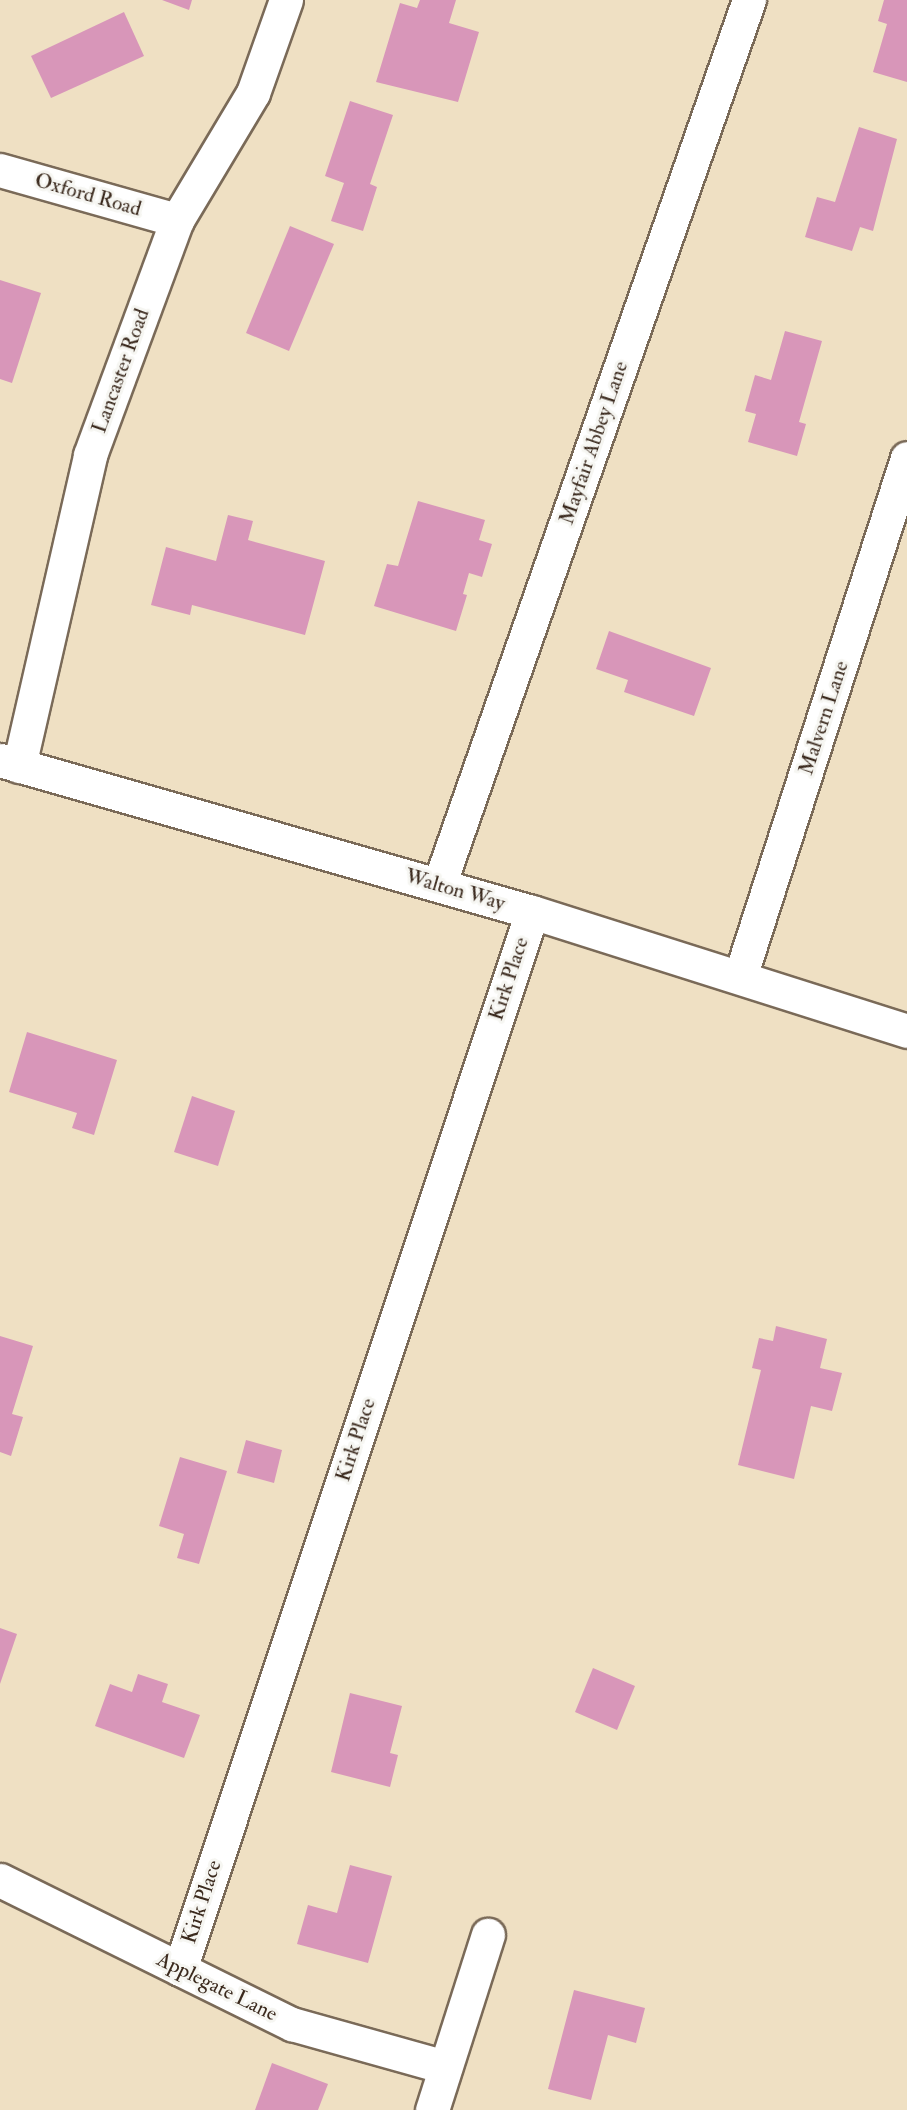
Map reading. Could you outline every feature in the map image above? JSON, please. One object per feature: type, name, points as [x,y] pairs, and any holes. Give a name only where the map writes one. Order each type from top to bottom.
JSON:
[{"type":"street","name":"Lancaster Road","points":[[10,763],[90,455],[177,220],[253,93],[286,0]]},
{"type":"street","name":"Mayfair Abbey Lane","points":[[439,885],[749,0]]},
{"type":"street","name":"Oxford Road","points":[[0,170],[177,220]]},
{"type":"street","name":"Malvern Lane","points":[[740,977],[907,458]]},
{"type":"street","name":"Walton Way","points":[[10,763],[532,912],[907,1031]]},
{"type":"street","name":"Kirk Place","points":[[180,1969],[532,912]]},
{"type":"street","name":"Applegate Lane","points":[[0,1880],[292,2024],[445,2067]]},
{"type":"street","points":[[432,2110],[488,1935]]},
{"type":"building","points":[[162,0],[192,0],[189,10]]},
{"type":"building","points":[[420,0],[456,0],[449,23],[479,32],[458,102],[376,82],[400,3],[417,8]]},
{"type":"building","points":[[884,0],[907,0],[907,82],[873,72],[887,24],[878,21]]},
{"type":"building","points":[[124,12],[144,56],[51,98],[31,56]]},
{"type":"building","points":[[350,101],[393,115],[370,184],[377,187],[363,231],[331,221],[344,183],[325,176]]},
{"type":"building","points":[[859,127],[897,139],[873,231],[860,227],[852,251],[805,237],[817,197],[835,202]]},
{"type":"building","points":[[290,226],[334,244],[289,351],[246,333]]},
{"type":"building","points":[[0,280],[41,293],[12,383],[0,379]]},
{"type":"building","points":[[785,331],[822,341],[799,422],[806,424],[797,456],[748,442],[756,414],[745,411],[755,375],[771,380]]},
{"type":"building","points":[[418,501],[485,520],[479,540],[492,544],[482,577],[469,573],[463,594],[467,595],[456,631],[374,606],[387,564],[398,566]]},
{"type":"building","points":[[228,515],[253,521],[248,540],[325,561],[305,635],[192,605],[190,615],[151,605],[166,547],[216,561]]},
{"type":"building","points":[[609,631],[711,668],[694,716],[624,692],[628,680],[596,669]]},
{"type":"building","points":[[27,1032],[117,1060],[94,1135],[72,1128],[77,1113],[9,1092]]},
{"type":"building","points":[[192,1096],[235,1111],[218,1166],[174,1152]]},
{"type":"building","points":[[776,1326],[827,1339],[820,1368],[842,1373],[832,1411],[811,1406],[794,1479],[738,1465],[761,1370],[752,1368],[759,1338],[773,1341]]},
{"type":"building","points":[[0,1336],[33,1346],[12,1414],[23,1417],[11,1456],[0,1452]]},
{"type":"building","points":[[246,1440],[282,1450],[274,1483],[237,1473]]},
{"type":"building","points":[[180,1457],[227,1471],[199,1564],[177,1558],[184,1534],[159,1526]]},
{"type":"building","points":[[0,1628],[17,1634],[0,1684]]},
{"type":"building","points":[[593,1668],[635,1686],[617,1730],[575,1712]]},
{"type":"building","points":[[138,1674],[168,1684],[162,1702],[200,1715],[184,1758],[95,1726],[110,1684],[132,1692]]},
{"type":"building","points":[[350,1693],[402,1706],[390,1753],[398,1755],[390,1787],[331,1772]]},
{"type":"building","points":[[350,1865],[392,1876],[368,1963],[297,1944],[308,1905],[337,1913]]},
{"type":"building","points":[[574,1990],[645,2008],[636,2043],[608,2035],[591,2100],[548,2089]]},
{"type":"building","points":[[272,2063],[328,2084],[318,2110],[255,2110]]}]
